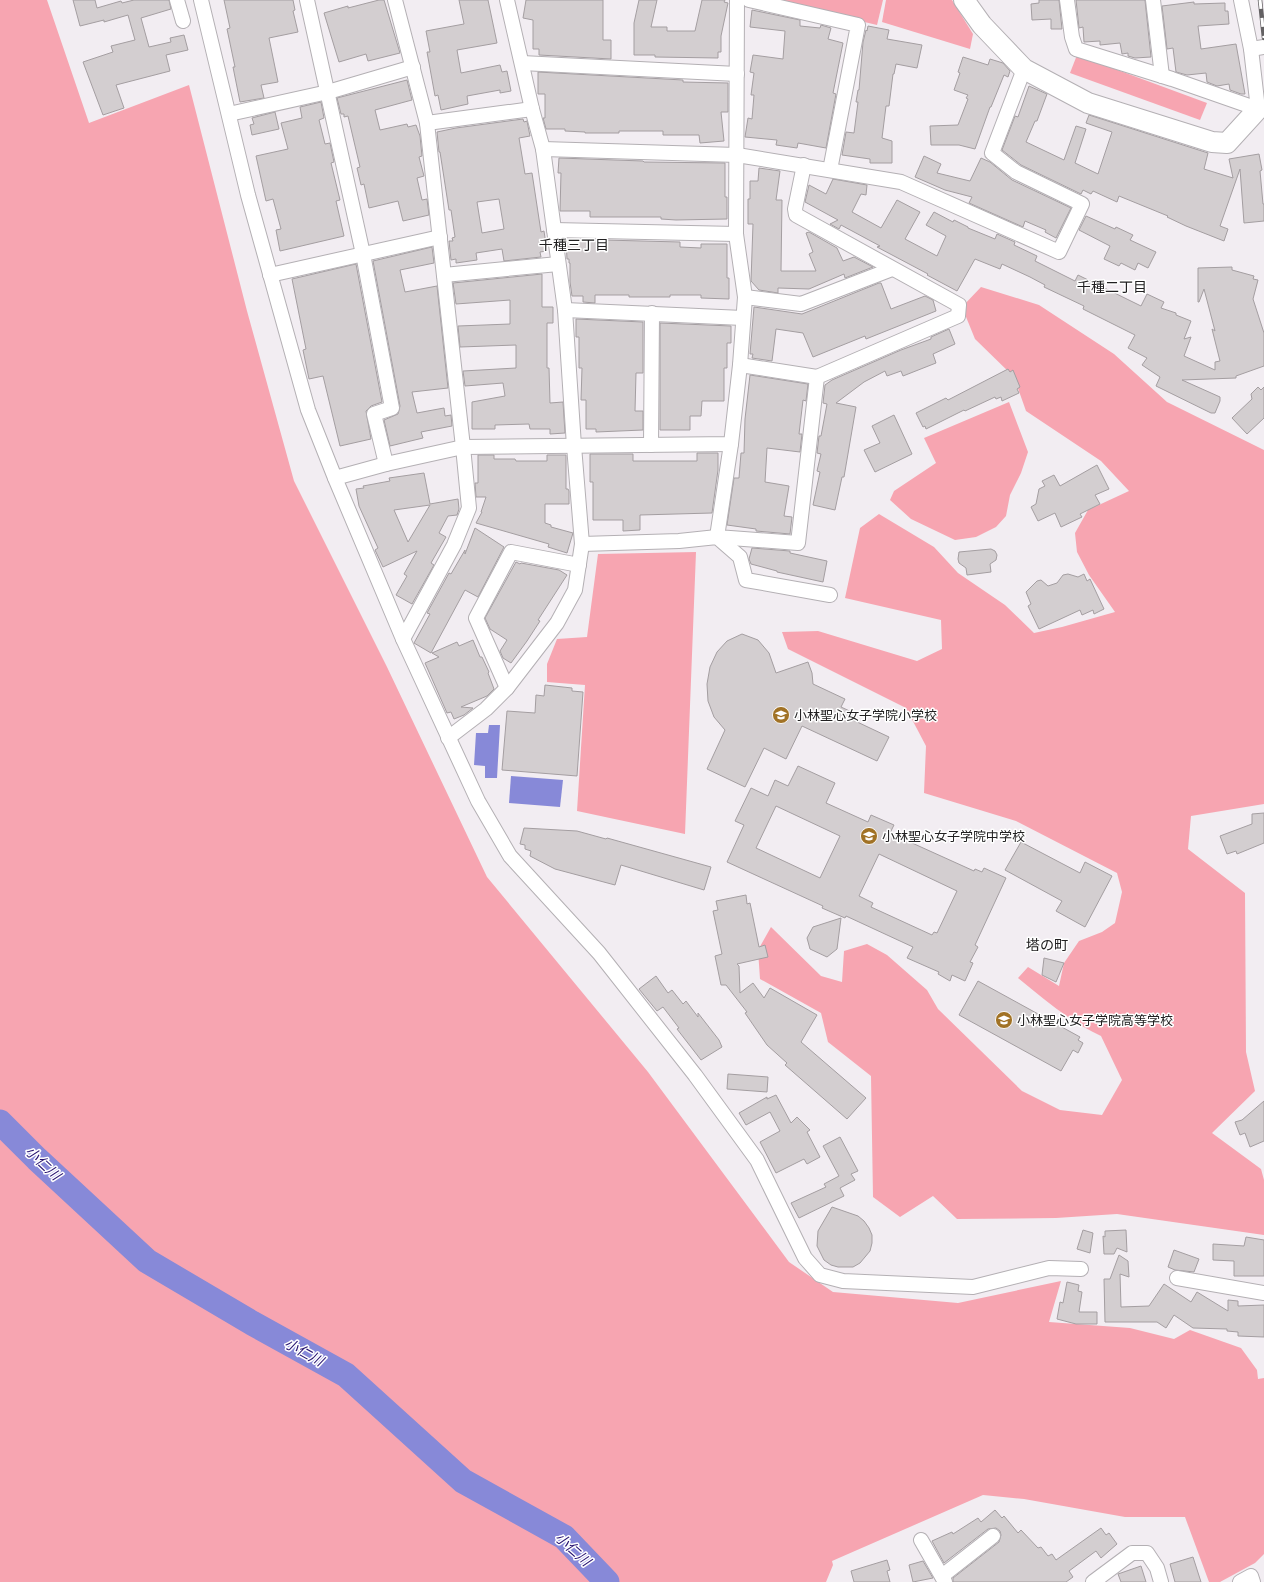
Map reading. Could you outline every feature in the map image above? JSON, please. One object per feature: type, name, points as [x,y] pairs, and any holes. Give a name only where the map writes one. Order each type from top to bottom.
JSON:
[{"type":"street","points":[[177,0],[183,21]]},
{"type":"street","points":[[201,0],[248,195],[308,410],[403,639],[478,801],[510,856],[600,953],[695,1075],[757,1160],[805,1258],[820,1275],[843,1281],[973,1287],[1049,1268],[1081,1269]]},
{"type":"street","points":[[307,0],[362,254],[392,408],[374,414],[386,464]]},
{"type":"street","points":[[395,0],[428,123],[469,508],[454,545],[403,639]]},
{"type":"street","points":[[448,738],[486,710],[506,688],[557,623],[575,590],[582,544],[565,310],[543,149],[532,109],[507,0]]},
{"type":"street","points":[[717,537],[731,444],[740,365],[745,297],[736,234],[737,0]]},
{"type":"street","points":[[749,0],[858,26],[830,170]]},
{"type":"street","points":[[964,0],[982,26],[1024,69],[1088,103],[1212,142],[1227,143],[1258,109],[1258,48],[1241,0]]},
{"type":"street","points":[[1067,0],[1072,37],[1076,49],[1162,76],[1258,109]]},
{"type":"street","points":[[1153,0],[1162,76]]},
{"type":"street","points":[[522,63],[737,74]]},
{"type":"street","points":[[229,114],[328,92],[413,68]]},
{"type":"street","points":[[543,149],[737,155],[901,182],[1059,252],[1082,204],[1016,172],[992,153],[1024,69]]},
{"type":"street","points":[[428,123],[532,109]]},
{"type":"street","points":[[740,365],[817,377],[958,316],[959,306],[796,216],[795,208],[804,165]]},
{"type":"street","points":[[554,230],[736,234]]},
{"type":"street","points":[[270,275],[440,237]]},
{"type":"street","points":[[444,275],[558,264]]},
{"type":"street","points":[[745,297],[801,304],[892,269]]},
{"type":"street","points":[[565,310],[743,318]]},
{"type":"street","points":[[651,445],[652,313]]},
{"type":"street","points":[[582,544],[679,541],[717,537],[798,543],[817,377]]},
{"type":"street","points":[[335,478],[386,464],[463,448],[731,444]]},
{"type":"street","points":[[717,537],[740,557],[746,580],[830,595]]},
{"type":"street","points":[[506,688],[476,618],[512,552],[579,565]]},
{"type":"street","points":[[1177,1278],[1264,1293]]},
{"type":"street","points":[[921,1540],[944,1579],[993,1536]]},
{"type":"street","points":[[1093,1582],[1132,1553],[1147,1553],[1156,1568],[1161,1582]]},
{"type":"street","points":[[1240,1582],[1251,1576],[1253,1582]]},
{"type":"shaded area","points":[[0,0],[47,0],[89,123],[189,85],[247,311],[294,481],[387,667],[487,877],[648,1072],[789,1262],[833,1292],[958,1303],[1061,1281],[1049,1322],[1130,1328],[1174,1339],[1190,1330],[1241,1348],[1257,1370],[1258,1379],[1264,1378],[1264,1554],[1255,1563],[1220,1582],[1209,1582],[1185,1517],[1125,1517],[1024,1499],[983,1495],[832,1561],[833,1565],[826,1582],[0,1582]]},
{"type":"shaded area","points":[[773,0],[883,0],[877,25]]},
{"type":"shaded area","points":[[886,0],[952,0],[973,34],[970,49],[882,22]]},
{"type":"shaded area","points":[[1077,55],[1207,103],[1200,120],[1070,73]]},
{"type":"shaded area","points":[[981,287],[1039,305],[1114,354],[1167,402],[1264,450],[1264,804],[1191,816],[1188,849],[1245,893],[1246,1052],[1255,1091],[1212,1133],[1261,1169],[1264,1180],[1264,1235],[1117,1214],[1056,1218],[957,1219],[933,1196],[900,1217],[873,1197],[871,1076],[828,1042],[821,1013],[760,979],[758,950],[771,927],[821,976],[842,982],[844,951],[867,944],[887,955],[927,990],[938,1009],[1022,1091],[1060,1110],[1102,1115],[1122,1080],[1101,1036],[1068,1017],[1018,978],[1028,967],[1059,986],[1064,963],[1079,941],[1102,932],[1115,923],[1122,892],[1117,873],[1016,821],[924,793],[926,746],[906,708],[788,649],[782,632],[818,631],[917,661],[942,649],[941,620],[845,598],[860,528],[879,514],[934,547],[958,573],[1005,605],[1034,633],[1062,627],[1115,612],[1089,575],[1077,552],[1075,533],[1088,510],[1129,491],[1101,461],[1026,411],[1014,377],[975,339],[962,307]]},
{"type":"shaded area","points":[[1009,402],[1028,452],[1021,473],[1010,495],[1006,516],[996,527],[976,537],[955,540],[911,519],[890,500],[894,491],[936,463],[924,438]]},
{"type":"shaded area","points":[[696,552],[685,834],[577,811],[585,685],[547,682],[547,664],[557,639],[587,637],[598,554]]},
{"type":"water","points":[[489,725],[500,725],[497,778],[485,778],[485,766],[474,765],[476,733],[488,733]]},
{"type":"water","points":[[511,776],[563,780],[560,807],[509,803]]},
{"type":"building","points":[[73,0],[95,0],[97,8],[121,1],[122,3],[134,0],[169,0],[171,9],[141,18],[149,47],[171,42],[170,38],[184,35],[188,50],[166,55],[170,71],[116,85],[124,108],[103,115],[83,62],[113,52],[111,46],[135,40],[128,15],[104,22],[104,20],[80,26]]},
{"type":"building","points":[[224,0],[293,0],[295,10],[293,11],[298,32],[269,38],[278,82],[261,85],[264,98],[240,102],[233,67],[235,67],[227,29],[230,28]]},
{"type":"building","points":[[384,0],[400,53],[368,61],[366,54],[339,62],[324,13],[348,6],[348,8]]},
{"type":"building","points":[[459,0],[488,0],[497,43],[457,50],[461,73],[500,65],[502,72],[507,71],[511,91],[500,93],[500,90],[467,96],[468,104],[441,110],[438,95],[435,96],[427,52],[430,52],[426,31],[464,24]]},
{"type":"building","points":[[526,0],[603,0],[603,40],[611,40],[611,59],[539,55],[539,49],[533,49],[533,20],[523,18]]},
{"type":"building","points":[[639,0],[657,0],[651,27],[667,27],[667,31],[695,31],[702,0],[725,0],[724,2],[728,3],[721,36],[721,52],[718,52],[718,58],[655,57],[655,55],[634,55],[634,23]]},
{"type":"building","points":[[1039,0],[1059,0],[1062,29],[1051,29],[1051,19],[1032,20],[1031,4],[1039,3]]},
{"type":"building","points":[[1076,0],[1145,0],[1151,57],[1135,58],[1128,56],[1128,53],[1122,54],[1120,43],[1100,45],[1100,41],[1084,42],[1083,27],[1079,28]]},
{"type":"building","points":[[1194,2],[1194,4],[1225,3],[1225,11],[1228,11],[1229,24],[1198,26],[1201,49],[1236,44],[1245,94],[1230,90],[1229,84],[1217,86],[1207,82],[1206,73],[1187,75],[1176,72],[1173,48],[1167,49],[1162,6]]},
{"type":"building","points":[[752,10],[800,20],[800,26],[820,28],[821,25],[831,28],[828,39],[843,43],[833,93],[836,94],[826,148],[798,143],[797,148],[776,145],[777,140],[745,137],[748,118],[752,119],[754,95],[751,95],[754,73],[750,72],[753,55],[783,59],[785,31],[750,27]]},
{"type":"building","points":[[868,26],[889,30],[887,39],[922,45],[917,68],[896,64],[893,74],[889,106],[886,106],[882,138],[892,141],[892,163],[870,163],[870,159],[842,155],[846,132],[854,133],[863,42]]},
{"type":"building","points":[[963,57],[988,65],[990,59],[1003,63],[1010,71],[1008,77],[1004,75],[990,107],[975,149],[959,145],[931,145],[930,126],[958,125],[968,99],[966,98],[968,95],[954,90],[960,73],[958,72]]},
{"type":"building","points":[[538,72],[683,80],[683,82],[728,83],[728,112],[721,112],[724,141],[700,143],[699,135],[663,135],[663,131],[585,133],[565,131],[565,129],[546,129],[543,118],[545,118],[545,94],[538,94]]},
{"type":"building","points":[[407,80],[412,100],[375,110],[380,130],[407,124],[408,127],[416,125],[420,136],[422,156],[419,157],[424,176],[417,178],[422,200],[427,199],[429,215],[403,221],[398,201],[369,208],[364,184],[361,185],[357,168],[360,167],[348,116],[344,117],[344,114],[341,114],[337,98]]},
{"type":"building","points":[[1029,86],[1047,94],[1037,121],[1035,121],[1026,142],[1064,160],[1076,126],[1086,129],[1075,163],[1098,174],[1112,132],[1086,123],[1089,115],[1208,153],[1204,169],[1233,178],[1229,159],[1259,154],[1262,170],[1260,171],[1264,204],[1264,221],[1244,223],[1240,169],[1220,226],[1228,229],[1224,241],[1119,196],[1117,202],[1093,191],[1091,194],[1083,190],[1081,194],[1021,165],[1002,150],[1015,116],[1018,117]]},
{"type":"building","points":[[321,102],[324,118],[319,120],[325,144],[330,143],[334,162],[331,163],[340,200],[336,201],[344,236],[280,251],[276,230],[281,229],[273,199],[266,201],[256,156],[288,149],[281,123],[302,118],[300,107]]},
{"type":"building","points":[[275,112],[279,129],[252,135],[250,125],[254,124],[252,118]]},
{"type":"building","points":[[523,119],[524,122],[527,121],[530,136],[519,138],[525,174],[532,173],[541,232],[544,231],[547,251],[540,252],[541,257],[504,261],[502,249],[476,253],[477,260],[456,263],[456,259],[451,260],[449,241],[453,241],[452,238],[455,237],[439,152],[437,132]],"holes":[[[499,199],[504,229],[482,233],[477,202]]]},
{"type":"building","points":[[924,156],[941,164],[937,173],[970,181],[981,158],[990,162],[1012,180],[1071,208],[1056,238],[1045,232],[1046,230],[1025,221],[1023,227],[969,203],[972,197],[945,190],[915,177]]},
{"type":"building","points":[[559,158],[644,162],[725,163],[725,197],[727,197],[727,219],[676,220],[661,219],[661,217],[590,217],[590,211],[560,211],[561,173],[558,173]]},
{"type":"building","points":[[759,168],[780,171],[776,200],[782,200],[781,271],[816,271],[809,254],[813,252],[806,233],[809,232],[837,248],[843,261],[854,257],[873,267],[845,278],[844,274],[809,289],[778,288],[778,293],[759,290],[751,281],[753,224],[748,224],[748,199],[750,199],[750,181],[758,181]]},
{"type":"building","points":[[833,179],[867,185],[866,195],[861,194],[852,212],[881,228],[897,200],[920,212],[905,239],[937,256],[946,236],[926,225],[934,212],[953,222],[954,220],[968,228],[995,239],[997,234],[1015,242],[1014,245],[1037,256],[1035,261],[1075,281],[1078,275],[1141,306],[1147,294],[1164,302],[1161,308],[1176,313],[1176,315],[1191,321],[1184,339],[1191,337],[1184,356],[1215,370],[1215,362],[1220,361],[1212,329],[1215,331],[1204,289],[1198,302],[1198,268],[1232,267],[1232,270],[1254,276],[1253,279],[1258,280],[1253,299],[1264,333],[1264,366],[1236,376],[1236,378],[1182,380],[1220,397],[1215,413],[1211,413],[1156,386],[1160,377],[1142,365],[1147,358],[1128,348],[1135,335],[1083,309],[1084,306],[1044,287],[1045,285],[1030,277],[1002,264],[1000,269],[975,259],[957,291],[877,247],[880,246],[841,225],[839,229],[830,224],[838,220],[805,202],[809,185],[826,194]]},
{"type":"building","points":[[1086,216],[1133,235],[1130,240],[1156,252],[1148,268],[1138,263],[1135,270],[1121,263],[1119,266],[1104,259],[1110,246],[1079,230]]},
{"type":"building","points":[[566,239],[680,242],[680,247],[701,248],[701,244],[727,244],[727,278],[729,278],[729,299],[701,298],[701,295],[629,297],[629,295],[595,295],[595,303],[583,302],[583,296],[572,296],[570,263],[569,259],[567,259]]},
{"type":"building","points":[[432,247],[434,263],[400,270],[405,292],[437,286],[448,388],[412,392],[417,413],[444,408],[445,416],[451,415],[452,426],[421,432],[423,438],[390,446],[384,420],[398,414],[400,406],[373,261]]},
{"type":"building","points":[[356,264],[382,402],[371,406],[366,411],[371,439],[340,446],[323,376],[309,379],[303,350],[306,349],[292,279]]},
{"type":"building","points":[[542,274],[542,307],[553,307],[553,323],[547,323],[547,368],[549,368],[550,403],[563,402],[565,433],[550,434],[550,429],[530,429],[529,424],[495,425],[495,429],[472,429],[472,402],[505,396],[503,383],[465,386],[463,371],[516,368],[516,345],[460,347],[458,326],[510,324],[510,300],[456,304],[453,283]]},
{"type":"building","points":[[881,283],[891,309],[925,296],[933,300],[936,311],[866,339],[865,336],[813,357],[803,333],[776,329],[772,361],[752,358],[753,354],[750,354],[754,307],[802,314]]},
{"type":"building","points":[[576,319],[643,322],[643,373],[636,373],[635,411],[643,411],[643,430],[596,432],[596,429],[586,429],[586,400],[581,400],[582,368],[579,368],[579,337],[576,337]]},
{"type":"building","points":[[660,323],[731,326],[731,343],[727,343],[727,368],[724,368],[724,401],[702,401],[701,416],[690,416],[690,430],[660,430]]},
{"type":"building","points":[[949,329],[955,344],[933,354],[936,363],[903,376],[901,371],[887,376],[885,371],[864,382],[836,403],[856,407],[844,477],[842,477],[835,510],[813,505],[820,472],[817,471],[821,454],[817,453],[819,436],[821,436],[827,404],[823,403],[825,385],[832,380],[901,350],[931,339],[931,337]]},
{"type":"building","points":[[1008,369],[1010,372],[1013,370],[1020,387],[1017,389],[1019,393],[1002,401],[1001,397],[996,399],[995,397],[965,411],[964,410],[926,429],[925,426],[923,427],[916,413],[946,398],[948,400]]},
{"type":"building","points":[[750,375],[808,384],[806,401],[803,400],[799,434],[802,434],[800,452],[767,448],[765,482],[789,486],[784,516],[792,517],[790,534],[756,531],[756,529],[727,525],[734,478],[739,478],[741,453],[744,453],[745,419]]},
{"type":"building","points":[[1258,387],[1261,390],[1264,387],[1264,418],[1247,434],[1232,418],[1252,399],[1251,394]]},
{"type":"building","points":[[894,415],[912,454],[875,472],[864,450],[880,443],[872,426]]},
{"type":"building","points":[[697,453],[718,453],[718,470],[712,513],[640,515],[640,530],[623,531],[623,520],[593,520],[593,482],[590,482],[590,454],[633,454],[633,461],[697,461]]},
{"type":"building","points":[[478,455],[494,455],[494,459],[515,459],[516,461],[547,461],[547,455],[566,455],[566,489],[569,491],[569,504],[545,504],[545,523],[551,525],[551,527],[573,533],[567,553],[548,547],[549,544],[476,523],[482,512],[486,497],[476,497],[475,483],[478,483]]},
{"type":"building","points":[[1097,465],[1109,489],[1095,495],[1100,504],[1080,514],[1082,517],[1061,527],[1055,513],[1038,521],[1031,507],[1036,504],[1039,489],[1045,486],[1042,481],[1054,475],[1060,486]]},
{"type":"building","points":[[424,473],[430,504],[458,499],[459,509],[457,515],[448,516],[439,533],[446,537],[431,563],[434,565],[412,604],[396,595],[407,576],[404,574],[417,551],[383,567],[375,550],[378,548],[359,506],[356,489],[364,488],[363,486],[390,481],[389,478]],"holes":[[[430,505],[408,542],[394,510]]]},
{"type":"building","points":[[475,528],[504,547],[478,597],[465,590],[431,653],[414,643],[430,614],[427,613],[449,573],[451,574],[465,550],[465,554]]},
{"type":"building","points":[[752,548],[790,551],[790,553],[827,561],[823,582],[777,572],[751,564],[749,559]]},
{"type":"building","points":[[991,549],[995,551],[997,555],[996,560],[990,564],[991,572],[967,575],[966,568],[959,563],[959,552]]},
{"type":"building","points":[[516,562],[520,564],[559,570],[567,575],[538,620],[540,621],[511,663],[503,658],[500,651],[507,640],[490,629],[485,618]]},
{"type":"building","points":[[1068,574],[1078,577],[1084,574],[1087,581],[1090,579],[1104,609],[1094,614],[1093,610],[1082,615],[1080,610],[1039,629],[1028,606],[1031,604],[1026,592],[1037,581],[1041,580],[1048,586],[1057,583],[1063,575]]},
{"type":"building","points":[[742,634],[758,640],[769,653],[776,673],[808,662],[812,673],[813,684],[845,699],[841,707],[856,714],[853,720],[889,737],[877,761],[802,726],[786,759],[764,748],[745,787],[707,769],[725,730],[714,717],[708,701],[707,684],[710,667],[717,652],[727,641]]},
{"type":"building","points":[[473,640],[480,657],[482,657],[489,672],[488,673],[494,689],[487,696],[461,707],[473,708],[464,715],[454,719],[451,712],[447,713],[425,663],[439,657],[432,653],[457,642],[459,646]]},
{"type":"building","points":[[545,685],[572,688],[572,691],[583,692],[577,776],[502,770],[507,711],[535,713],[536,695],[544,696]]},
{"type":"building","points":[[798,766],[835,783],[826,803],[868,822],[871,815],[894,825],[890,833],[974,871],[975,869],[982,872],[984,868],[1006,878],[975,945],[978,947],[970,962],[973,963],[965,981],[952,975],[950,981],[938,974],[939,972],[907,958],[913,947],[846,916],[845,918],[822,908],[823,906],[727,862],[744,825],[735,821],[751,788],[768,796],[775,780],[788,786]],"holes":[[[776,806],[840,836],[820,878],[756,848]],[[879,854],[957,891],[937,933],[934,932],[932,935],[871,907],[873,903],[859,896]]]},
{"type":"building","points":[[1264,813],[1264,843],[1237,854],[1236,851],[1227,854],[1220,836],[1252,824],[1252,814]]},
{"type":"building","points":[[524,828],[577,831],[711,867],[704,890],[621,865],[615,885],[555,869],[530,856],[531,851],[525,849],[525,845],[520,844]]},
{"type":"building","points":[[1021,842],[1080,873],[1085,862],[1112,876],[1085,927],[1056,911],[1062,901],[1005,870]]},
{"type":"building","points":[[746,895],[747,904],[750,903],[759,947],[765,945],[768,957],[737,964],[739,966],[740,993],[753,983],[764,998],[770,988],[817,1015],[801,1042],[866,1098],[847,1119],[785,1065],[787,1063],[767,1045],[745,1013],[747,1012],[726,985],[721,985],[715,956],[722,954],[713,911],[718,910],[716,901]]},
{"type":"building","points":[[841,918],[837,949],[827,957],[810,949],[807,938],[813,927]]},
{"type":"building","points":[[1044,958],[1064,963],[1056,982],[1042,975]]},
{"type":"building","points":[[656,976],[668,993],[672,990],[683,1004],[686,1001],[698,1017],[698,1013],[719,1040],[722,1047],[701,1060],[677,1029],[679,1028],[663,1007],[657,1011],[639,989]]},
{"type":"building","points":[[978,981],[1080,1037],[1078,1040],[1083,1043],[1078,1053],[1073,1050],[1061,1071],[959,1015]]},
{"type":"building","points":[[728,1074],[768,1077],[767,1092],[727,1089]]},
{"type":"building","points":[[776,1095],[791,1123],[797,1117],[810,1130],[807,1132],[820,1157],[807,1164],[804,1159],[776,1173],[760,1142],[780,1131],[770,1112],[746,1125],[739,1113],[767,1097],[767,1099]]},
{"type":"building","points":[[1264,1101],[1264,1141],[1250,1147],[1245,1133],[1240,1135],[1235,1122],[1242,1120]]},
{"type":"building","points":[[840,1137],[858,1171],[851,1174],[855,1180],[840,1188],[844,1196],[799,1218],[791,1203],[826,1187],[824,1184],[839,1176],[823,1146]]},
{"type":"building","points":[[832,1207],[858,1216],[864,1221],[872,1235],[870,1251],[860,1263],[853,1267],[838,1267],[831,1265],[824,1260],[817,1246],[818,1231]]},
{"type":"building","points":[[1083,1230],[1093,1233],[1090,1253],[1077,1249]]},
{"type":"building","points":[[1126,1230],[1127,1252],[1117,1248],[1114,1254],[1104,1254],[1103,1236],[1105,1237],[1105,1231]]},
{"type":"building","points":[[1246,1237],[1264,1240],[1264,1276],[1234,1276],[1234,1261],[1213,1260],[1213,1244],[1244,1246]]},
{"type":"building","points":[[1174,1250],[1199,1259],[1194,1272],[1175,1270],[1168,1267]]},
{"type":"building","points":[[1119,1255],[1128,1261],[1129,1277],[1120,1274],[1121,1307],[1149,1306],[1164,1284],[1191,1302],[1197,1292],[1228,1311],[1228,1300],[1238,1301],[1238,1306],[1264,1305],[1264,1337],[1238,1336],[1238,1332],[1227,1331],[1227,1329],[1193,1328],[1174,1315],[1166,1328],[1157,1322],[1105,1322],[1104,1279],[1110,1279]]},
{"type":"building","points":[[1067,1282],[1079,1285],[1078,1291],[1082,1292],[1079,1312],[1097,1312],[1097,1324],[1076,1324],[1057,1319],[1060,1302],[1063,1303]]},
{"type":"building","points":[[995,1510],[1002,1518],[1004,1516],[1018,1533],[1021,1530],[1038,1548],[1041,1547],[1048,1556],[1052,1554],[1056,1560],[1101,1528],[1106,1535],[1109,1533],[1117,1544],[1101,1558],[1096,1551],[1069,1571],[1073,1577],[1066,1582],[953,1582],[953,1578],[999,1542],[1001,1535],[1000,1531],[996,1528],[988,1529],[944,1563],[932,1541],[952,1532],[953,1534],[978,1518],[981,1522]]},
{"type":"building","points":[[1193,1557],[1201,1582],[1175,1582],[1170,1564]]},
{"type":"building","points":[[887,1560],[890,1570],[887,1571],[890,1582],[854,1582],[851,1571]]},
{"type":"building","points":[[923,1561],[933,1578],[913,1582],[909,1565]]},
{"type":"building","points":[[1141,1566],[1146,1582],[1121,1582],[1118,1574]]},
{"type":"waterway","name":"小仁川","points":[[0,1122],[37,1159],[147,1261],[252,1323],[346,1375],[463,1481],[564,1537],[607,1582]]},
{"type":"railway","points":[[1260,0],[1264,38]]},
{"type":"place","name":"小林聖心女子学院小学校","points":[[781,715]]},
{"type":"place","name":"小林聖心女子学院中学校","points":[[869,836]]},
{"type":"place","name":"小林聖心女子学院高等学校","points":[[1004,1020]]},
{"type":"district","name":"千種三丁目","points":[[574,245]]},
{"type":"district","name":"千種二丁目","points":[[1112,287]]},
{"type":"district","name":"塔の町","points":[[1047,945]]}]
